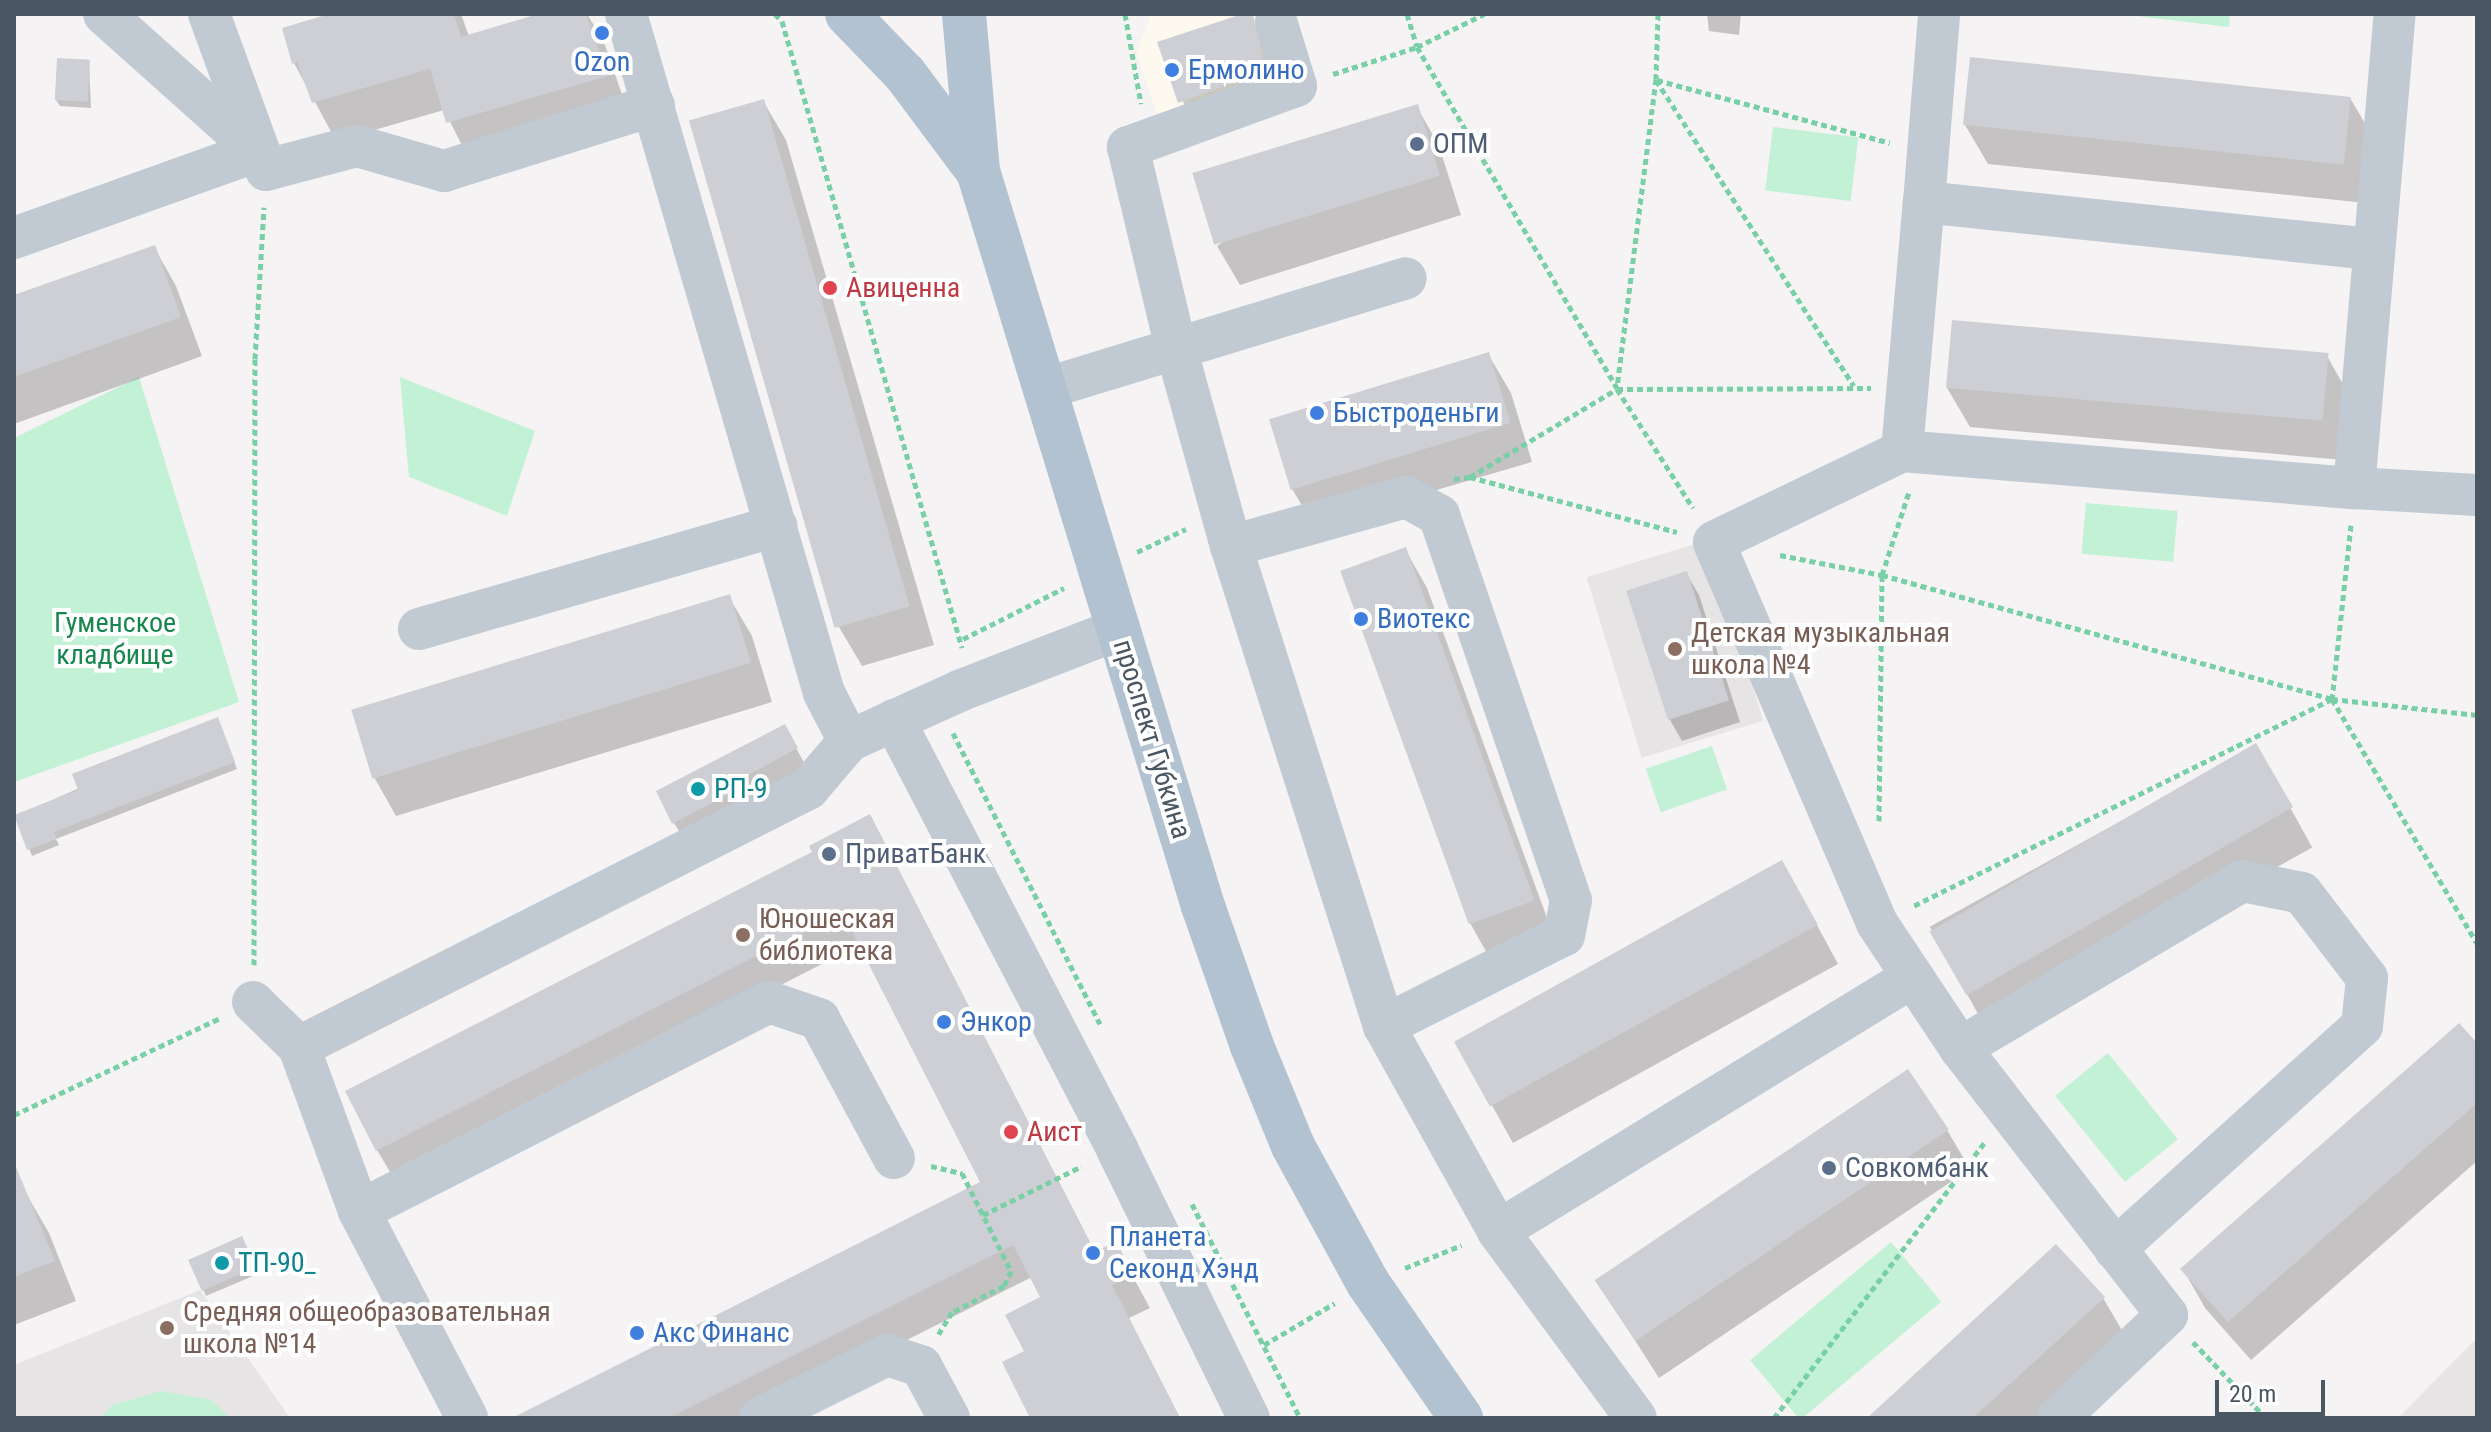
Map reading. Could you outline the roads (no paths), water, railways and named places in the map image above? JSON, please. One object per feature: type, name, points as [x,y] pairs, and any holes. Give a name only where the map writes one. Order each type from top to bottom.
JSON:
[{"type":"main road","points":[[847,14],[905,74],[978,171]]},
{"type":"main road","name":"проспект Губкина","points":[[964,14],[978,171],[1047,388],[1203,906],[1293,1146],[1368,1283],[1461,1418]]},
{"type":"lane","points":[[104,14],[262,161]]},
{"type":"lane","points":[[209,14],[262,161]]},
{"type":"lane","points":[[626,14],[824,693],[849,741]]},
{"type":"lane","points":[[1902,451],[1910,391],[1939,14]]},
{"type":"lane","points":[[2354,488],[2395,14]]},
{"type":"lane","points":[[1276,21],[1296,86],[1147,137],[1128,147],[1176,348],[1231,546],[1384,1026],[1498,1231],[1636,1418]]},
{"type":"lane","points":[[14,238],[262,161],[357,146],[444,171],[654,105]]},
{"type":"lane","points":[[1924,202],[2374,249]]},
{"type":"lane","points":[[1047,388],[1406,278]]},
{"type":"lane","points":[[2058,1418],[2167,1315],[1960,1048],[1877,923],[1714,542],[1902,451],[2354,488],[2477,495]]},
{"type":"lane","points":[[1231,546],[1406,497],[1439,515],[1571,900],[1564,935],[1384,1026]]},
{"type":"lane","points":[[419,629],[776,526]]},
{"type":"lane","points":[[299,1047],[808,789],[849,741],[959,691],[1119,629]]},
{"type":"lane","points":[[894,720],[1117,1149],[1249,1418]]},
{"type":"lane","points":[[1960,1048],[2242,881],[2302,893],[2367,978],[2362,1026],[2115,1249]]},
{"type":"lane","points":[[1498,1231],[1912,977]]},
{"type":"lane","points":[[253,1002],[299,1047],[359,1211],[467,1418]]},
{"type":"lane","points":[[359,1211],[769,1002],[819,1019],[894,1158]]},
{"type":"lane","points":[[760,1418],[887,1355],[921,1366],[949,1418]]},
{"type":"place","name":"Ozon","points":[[602,33]]},
{"type":"place","name":"Ермолино","points":[[1172,70]]},
{"type":"place","name":"ОПМ","points":[[1417,144]]},
{"type":"place","name":"Авиценна","points":[[830,288]]},
{"type":"place","name":"Быстроденьги","points":[[1317,413]]},
{"type":"place","name":"Виотекс","points":[[1361,619]]},
{"type":"place","name":"Детская музыкальная школа №4","points":[[1675,649]]},
{"type":"place","name":"РП-9","points":[[698,789]]},
{"type":"place","name":"ПриватБанк","points":[[829,854]]},
{"type":"place","name":"Юношеская библиотека","points":[[743,935]]},
{"type":"place","name":"Энкор","points":[[944,1022]]},
{"type":"place","name":"Аист","points":[[1011,1132]]},
{"type":"place","name":"Совкомбанк","points":[[1829,1168]]},
{"type":"place","name":"Планета Секонд Хэнд","points":[[1093,1253]]},
{"type":"place","name":"ТП-90_","points":[[222,1263]]},
{"type":"place","name":"Средняя общеобразовательная школа №14","points":[[167,1328]]},
{"type":"place","name":"Акс Финанс","points":[[637,1333]]},
{"type":"park label","name":"Гуменское кладбище","points":[[115,639]]}]
